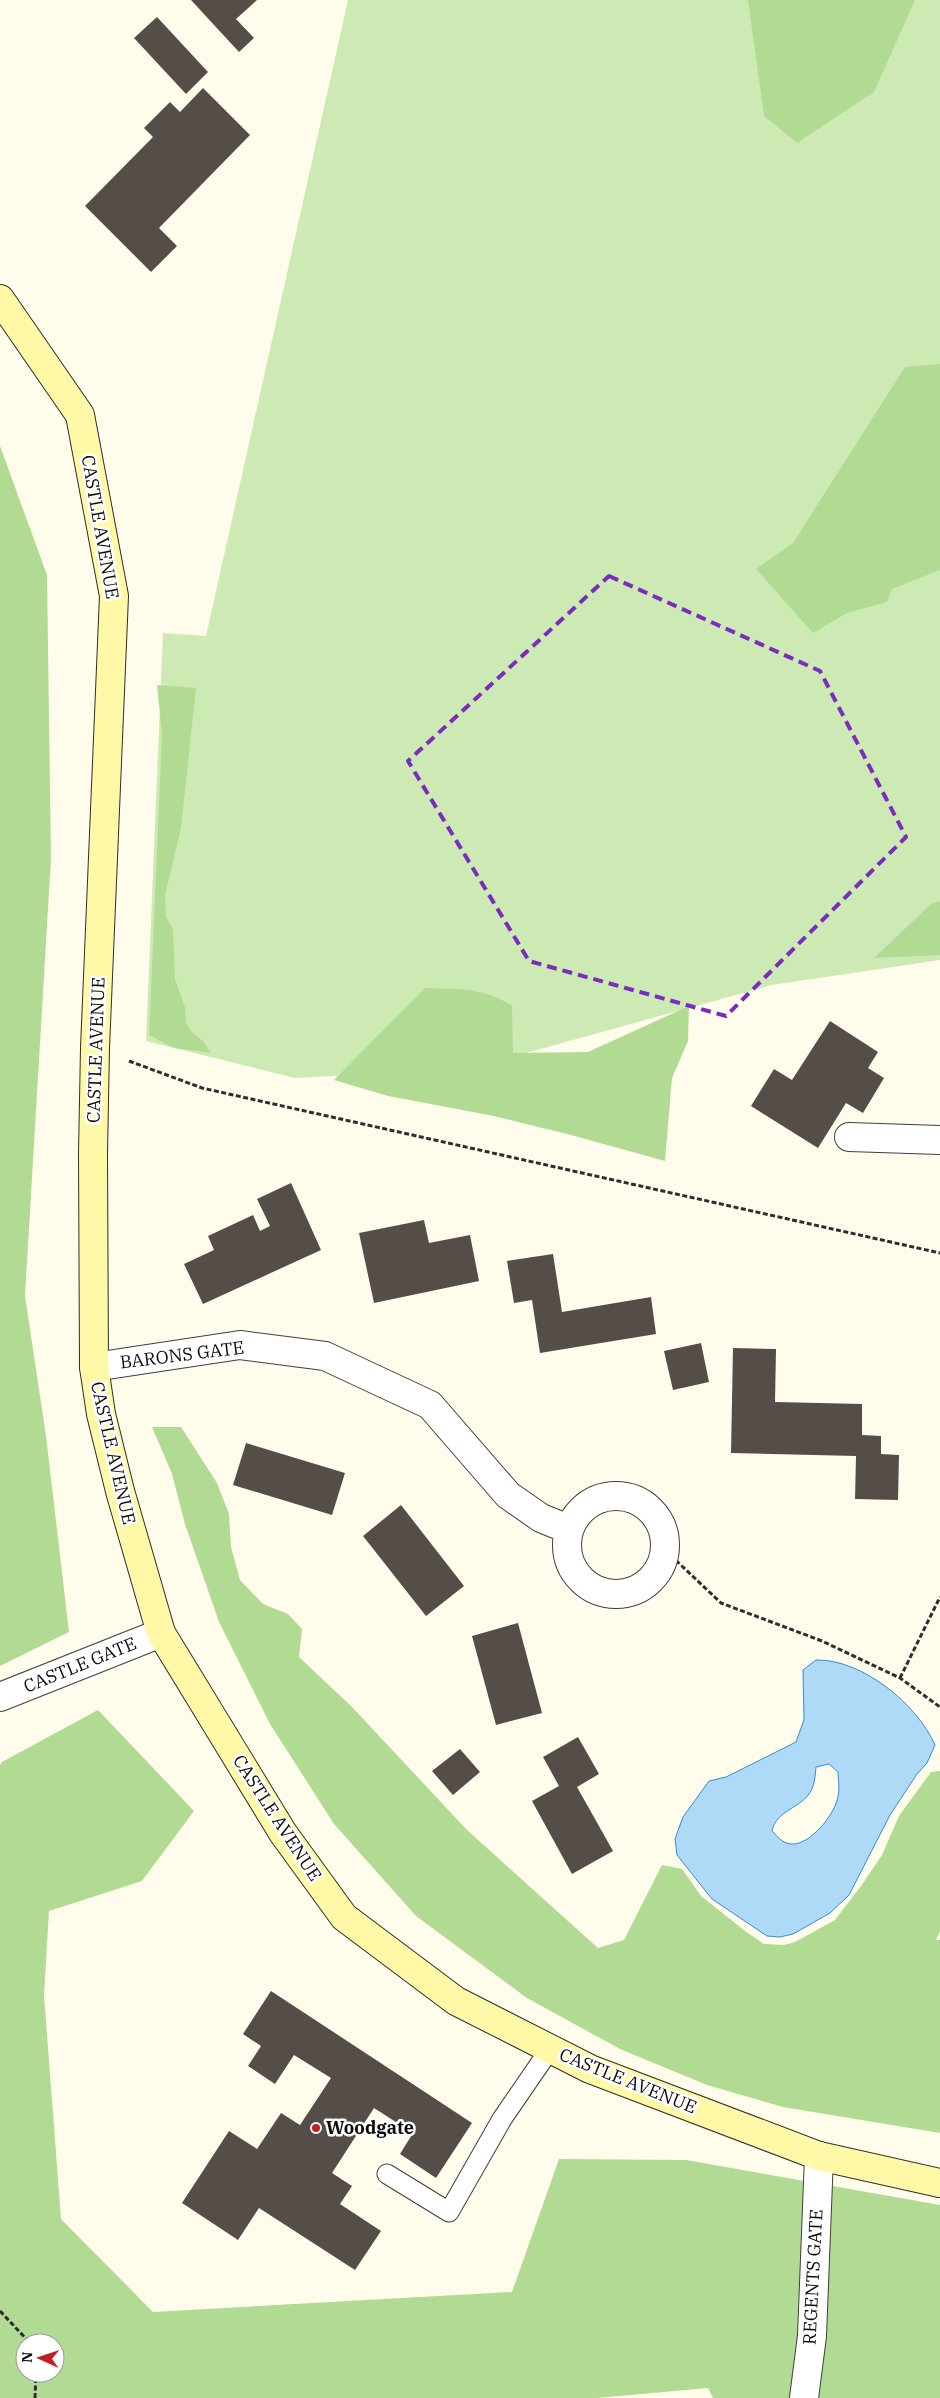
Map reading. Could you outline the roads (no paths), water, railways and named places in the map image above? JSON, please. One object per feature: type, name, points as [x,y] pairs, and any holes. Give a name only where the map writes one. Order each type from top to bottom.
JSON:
[{"type":"street","name":"CASTLE AVENUE","points":[[0,299],[80,415],[114,596],[95,1048],[93,1154],[94,1367],[101,1414],[120,1491],[161,1633],[283,1833],[344,1918],[456,2001],[590,2069],[819,2156],[940,2183]]},
{"type":"street","points":[[849,1137],[940,1140]]},
{"type":"street","name":"BARONS GATE","points":[[94,1367],[240,1345],[325,1356],[430,1405],[508,1495],[541,1518],[568,1529]]},
{"type":"street","points":[[614,1495],[631,1498],[645,1505],[657,1517],[664,1533],[665,1550],[658,1570],[647,1583],[631,1592],[614,1594],[597,1591],[579,1578],[569,1563],[566,1546],[568,1529],[583,1508],[598,1499],[614,1495]]},
{"type":"street","name":"CASTLE GATE","points":[[0,1697],[161,1633]]},
{"type":"street","name":"REGENTS GATE","points":[[804,2398],[812,2336],[819,2156]]},
{"type":"lane","points":[[387,2174],[449,2212],[502,2118],[550,2049]]},
{"type":"water","points":[[816,1660],[834,1662],[851,1667],[869,1676],[902,1700],[927,1730],[935,1745],[927,1763],[917,1774],[890,1815],[849,1895],[830,1913],[793,1934],[780,1937],[767,1936],[712,1899],[677,1855],[675,1839],[683,1817],[709,1781],[726,1777],[796,1742],[804,1720],[803,1670]],"holes":[[[829,1764],[838,1772],[839,1790],[836,1803],[821,1827],[806,1840],[798,1843],[791,1844],[780,1839],[772,1831],[774,1824],[783,1814],[809,1794],[814,1784],[816,1767]]]},
{"type":"place","name":"Woodgate","points":[[316,2128]]}]
